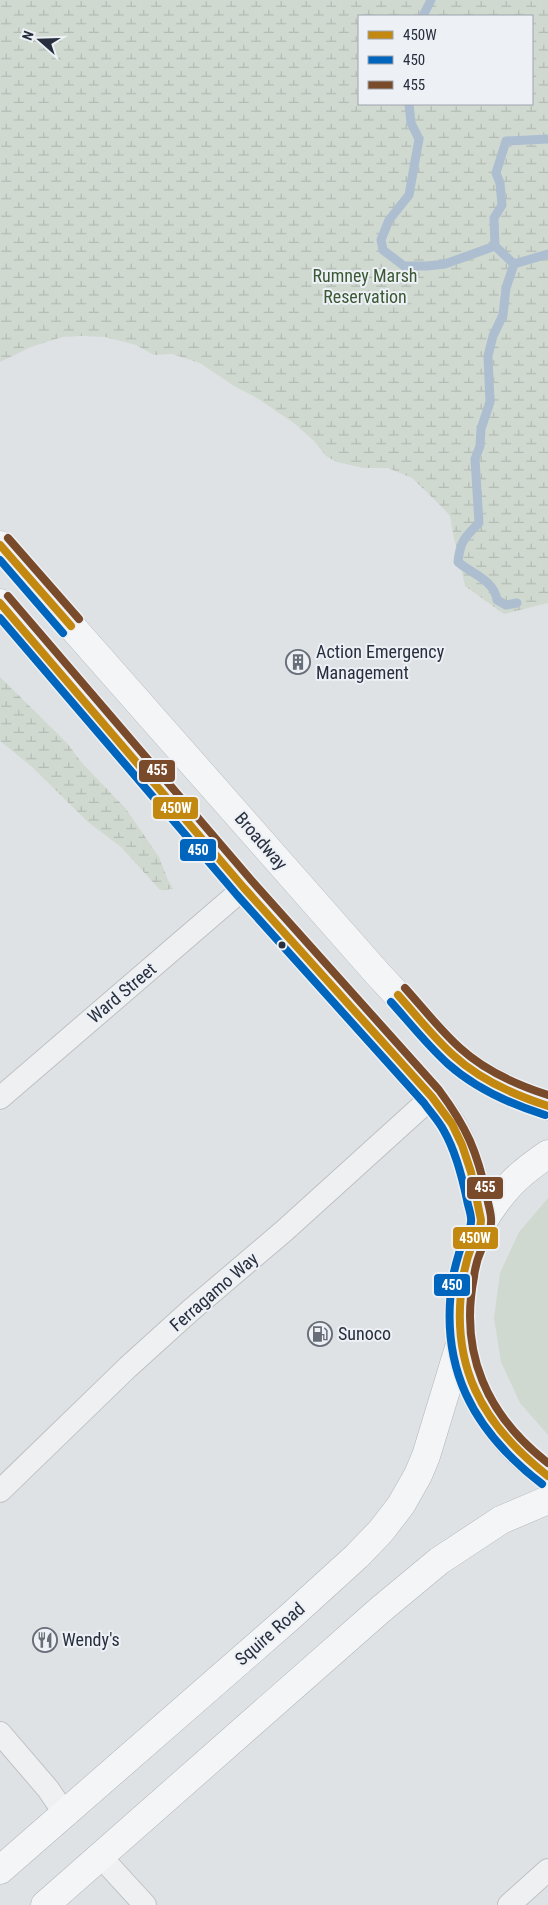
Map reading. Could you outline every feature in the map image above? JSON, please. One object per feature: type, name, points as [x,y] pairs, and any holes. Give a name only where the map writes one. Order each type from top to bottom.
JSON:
[{"type":"main road","name":"Broadway","points":[[0,545],[377,973],[454,1056],[480,1075],[515,1093],[548,1106]]},
{"type":"main road","points":[[0,603],[244,888],[432,1096],[454,1128],[465,1154],[472,1176],[482,1225]]},
{"type":"main road","points":[[548,1154],[510,1185],[490,1211],[471,1250],[459,1301],[461,1341],[473,1388],[484,1410],[514,1449],[548,1476]]},
{"type":"main road","name":"Squire Road","points":[[0,1870],[357,1556],[390,1519],[410,1490],[426,1456],[461,1341]]},
{"type":"main road","points":[[45,1905],[439,1561],[501,1520],[548,1500]]},
{"type":"street","name":"Ward Street","points":[[0,1098],[244,888]]},
{"type":"street","name":"Ferragamo Way","points":[[0,1491],[128,1367],[191,1310],[284,1231],[432,1096]]},
{"type":"street","points":[[0,1733],[48,1789],[65,1814]]},
{"type":"street","points":[[101,1857],[145,1905]]},
{"type":"street","points":[[509,1905],[548,1870]]},
{"type":"green space","name":"Rumney Marsh Reservation","points":[[0,0],[548,0],[548,603],[504,614],[465,586],[460,555],[454,539],[450,516],[412,478],[388,468],[363,468],[337,462],[326,456],[314,441],[295,424],[200,363],[172,354],[154,355],[136,345],[105,337],[62,337],[31,347],[0,362]]},
{"type":"green space","points":[[0,677],[67,743],[82,763],[126,809],[159,857],[173,889],[160,890],[121,847],[88,822],[31,766],[0,741]]},
{"type":"green space","points":[[548,1198],[548,1435],[520,1403],[501,1362],[494,1318],[500,1273],[519,1232]]},
{"type":"waterway","points":[[424,15],[431,0]]},
{"type":"waterway","points":[[409,105],[411,123],[419,139],[409,195],[389,220],[381,240],[383,250],[404,266],[427,266],[445,264],[495,246]]},
{"type":"waterway","points":[[517,603],[506,605],[497,600],[492,587],[487,582],[458,562],[464,540],[479,523],[475,459],[480,446],[481,429],[490,402],[488,356],[493,336],[503,315],[506,288],[514,264],[495,246],[494,218],[502,205],[500,183],[496,173],[506,141],[548,139]]},
{"type":"waterway","points":[[514,264],[548,254]]},
{"type":"transit line","name":"455","points":[[8,538],[79,619]]},
{"type":"transit line","name":"450W","points":[[0,545],[71,626]]},
{"type":"transit line","name":"450","points":[[0,560],[63,633]]},
{"type":"transit line","name":"455","points":[[8,596],[252,881],[439,1090],[457,1116],[475,1153],[491,1216],[490,1229],[474,1273],[470,1305],[471,1332],[475,1357],[483,1381],[494,1404],[527,1445],[548,1463]]},
{"type":"transit line","name":"450W","points":[[0,603],[244,888],[432,1097],[452,1124],[462,1145],[471,1172],[481,1220],[463,1278],[460,1309],[461,1338],[466,1365],[475,1390],[488,1413],[504,1435],[548,1476]]},
{"type":"transit line","name":"450","points":[[0,618],[237,895],[424,1103],[442,1127],[458,1164],[471,1219],[453,1276],[450,1309],[451,1339],[456,1367],[466,1394],[479,1418],[496,1441],[517,1463],[542,1484]]},
{"type":"transit line","name":"455","points":[[405,988],[446,1034],[480,1064],[525,1087],[548,1095]]},
{"type":"transit line","name":"450W","points":[[398,995],[438,1041],[463,1064],[498,1086],[548,1106]]},
{"type":"transit line","name":"450","points":[[391,1002],[433,1049],[458,1073],[481,1088],[519,1106],[545,1115]]},
{"type":"place","name":"Action Emergency Management","points":[[298,662]]},
{"type":"place","name":"Sunoco","points":[[320,1334]]},
{"type":"place","name":"Wendy's","points":[[45,1640]]}]
